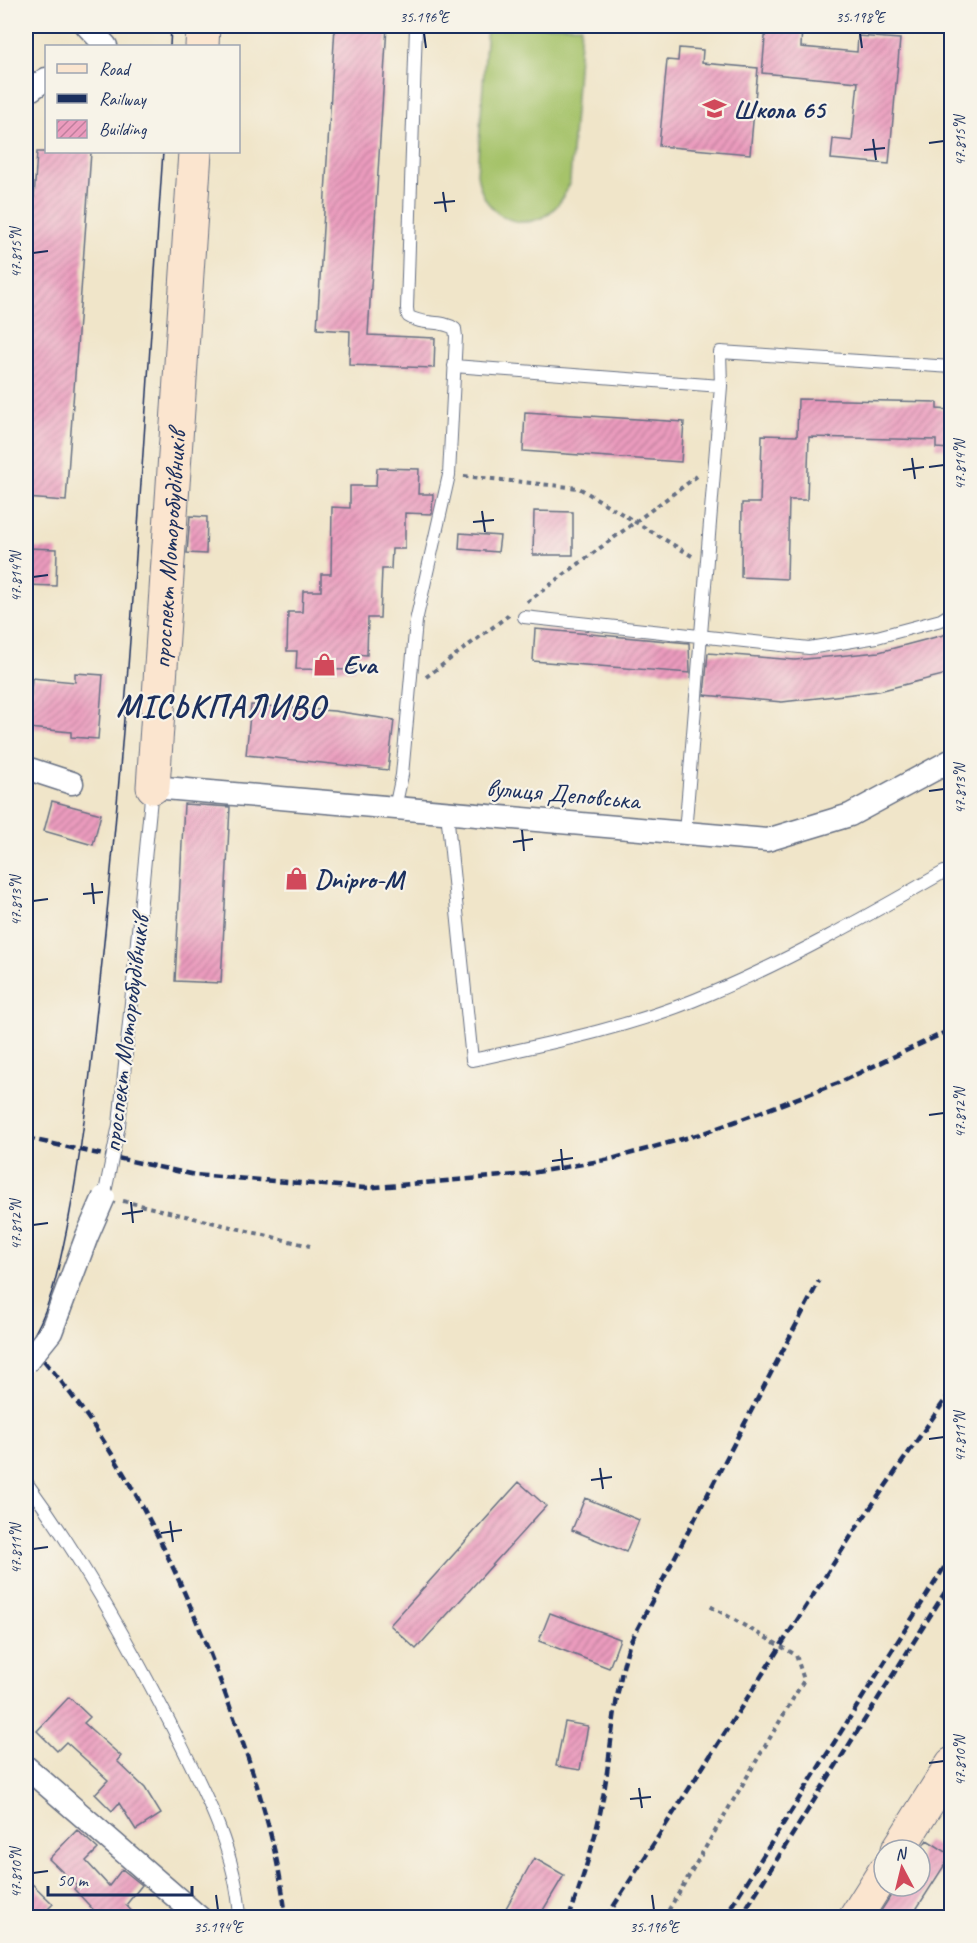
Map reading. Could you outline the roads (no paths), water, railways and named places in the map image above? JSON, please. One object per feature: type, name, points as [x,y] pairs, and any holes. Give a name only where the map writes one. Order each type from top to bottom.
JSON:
[{"type":"street","points":[[202,45],[203,26]]},
{"type":"street","points":[[26,93],[45,80]]},
{"type":"street","name":"проспект Моторобудівників","points":[[153,787],[195,153]]},
{"type":"street","name":"вулиця Деповська","points":[[153,787],[767,840],[850,815],[951,760]]},
{"type":"street","points":[[26,768],[72,783]]},
{"type":"street","points":[[26,1363],[51,1332],[87,1236],[105,1197]]},
{"type":"street","points":[[26,1767],[200,1917]]},
{"type":"street","points":[[906,1838],[950,1768]]},
{"type":"street","points":[[855,1917],[872,1891]]},
{"type":"lane","points":[[395,808],[402,775],[416,621],[448,475],[454,366],[455,329],[450,324],[415,321],[408,316],[407,308],[417,26]]},
{"type":"lane","points":[[685,833],[721,386],[720,352],[951,367]]},
{"type":"lane","points":[[454,366],[721,386]]},
{"type":"lane","points":[[520,611],[701,636],[810,648],[877,637],[941,620],[951,613]]},
{"type":"lane","name":"проспект Моторобудівників","points":[[105,1197],[119,1125],[153,787]]},
{"type":"lane","points":[[447,812],[472,1060],[594,1034],[708,995],[840,931],[944,872]]},
{"type":"lane","points":[[26,1482],[122,1630],[212,1806],[238,1889],[240,1917]]},
{"type":"tram line","points":[[170,45],[171,26]]},
{"type":"tram line","points":[[26,1348],[48,1304],[61,1256],[77,1172],[90,1070],[126,694],[163,153]]},
{"type":"railway","points":[[26,1138],[195,1175],[365,1188],[526,1174],[611,1159],[707,1132],[838,1083],[952,1029]]},
{"type":"railway","points":[[569,1918],[588,1861],[599,1818],[619,1684],[629,1645],[819,1281]]},
{"type":"railway","points":[[26,1340],[92,1423],[120,1467],[170,1561],[211,1658],[257,1785],[277,1864],[286,1918]]},
{"type":"railway","points":[[606,1918],[855,1530],[952,1390]]},
{"type":"railway","points":[[724,1918],[952,1555]]},
{"type":"railway","points":[[740,1918],[952,1581]]},
{"type":"place","name":"Школа 65","points":[[715,109]]},
{"type":"place","name":"Eva","points":[[325,664]]},
{"type":"place","name":"Dnipro-M","points":[[297,879]]},
{"type":"district","name":"МІСЬКПАЛИВО","points":[[221,706]]}]
